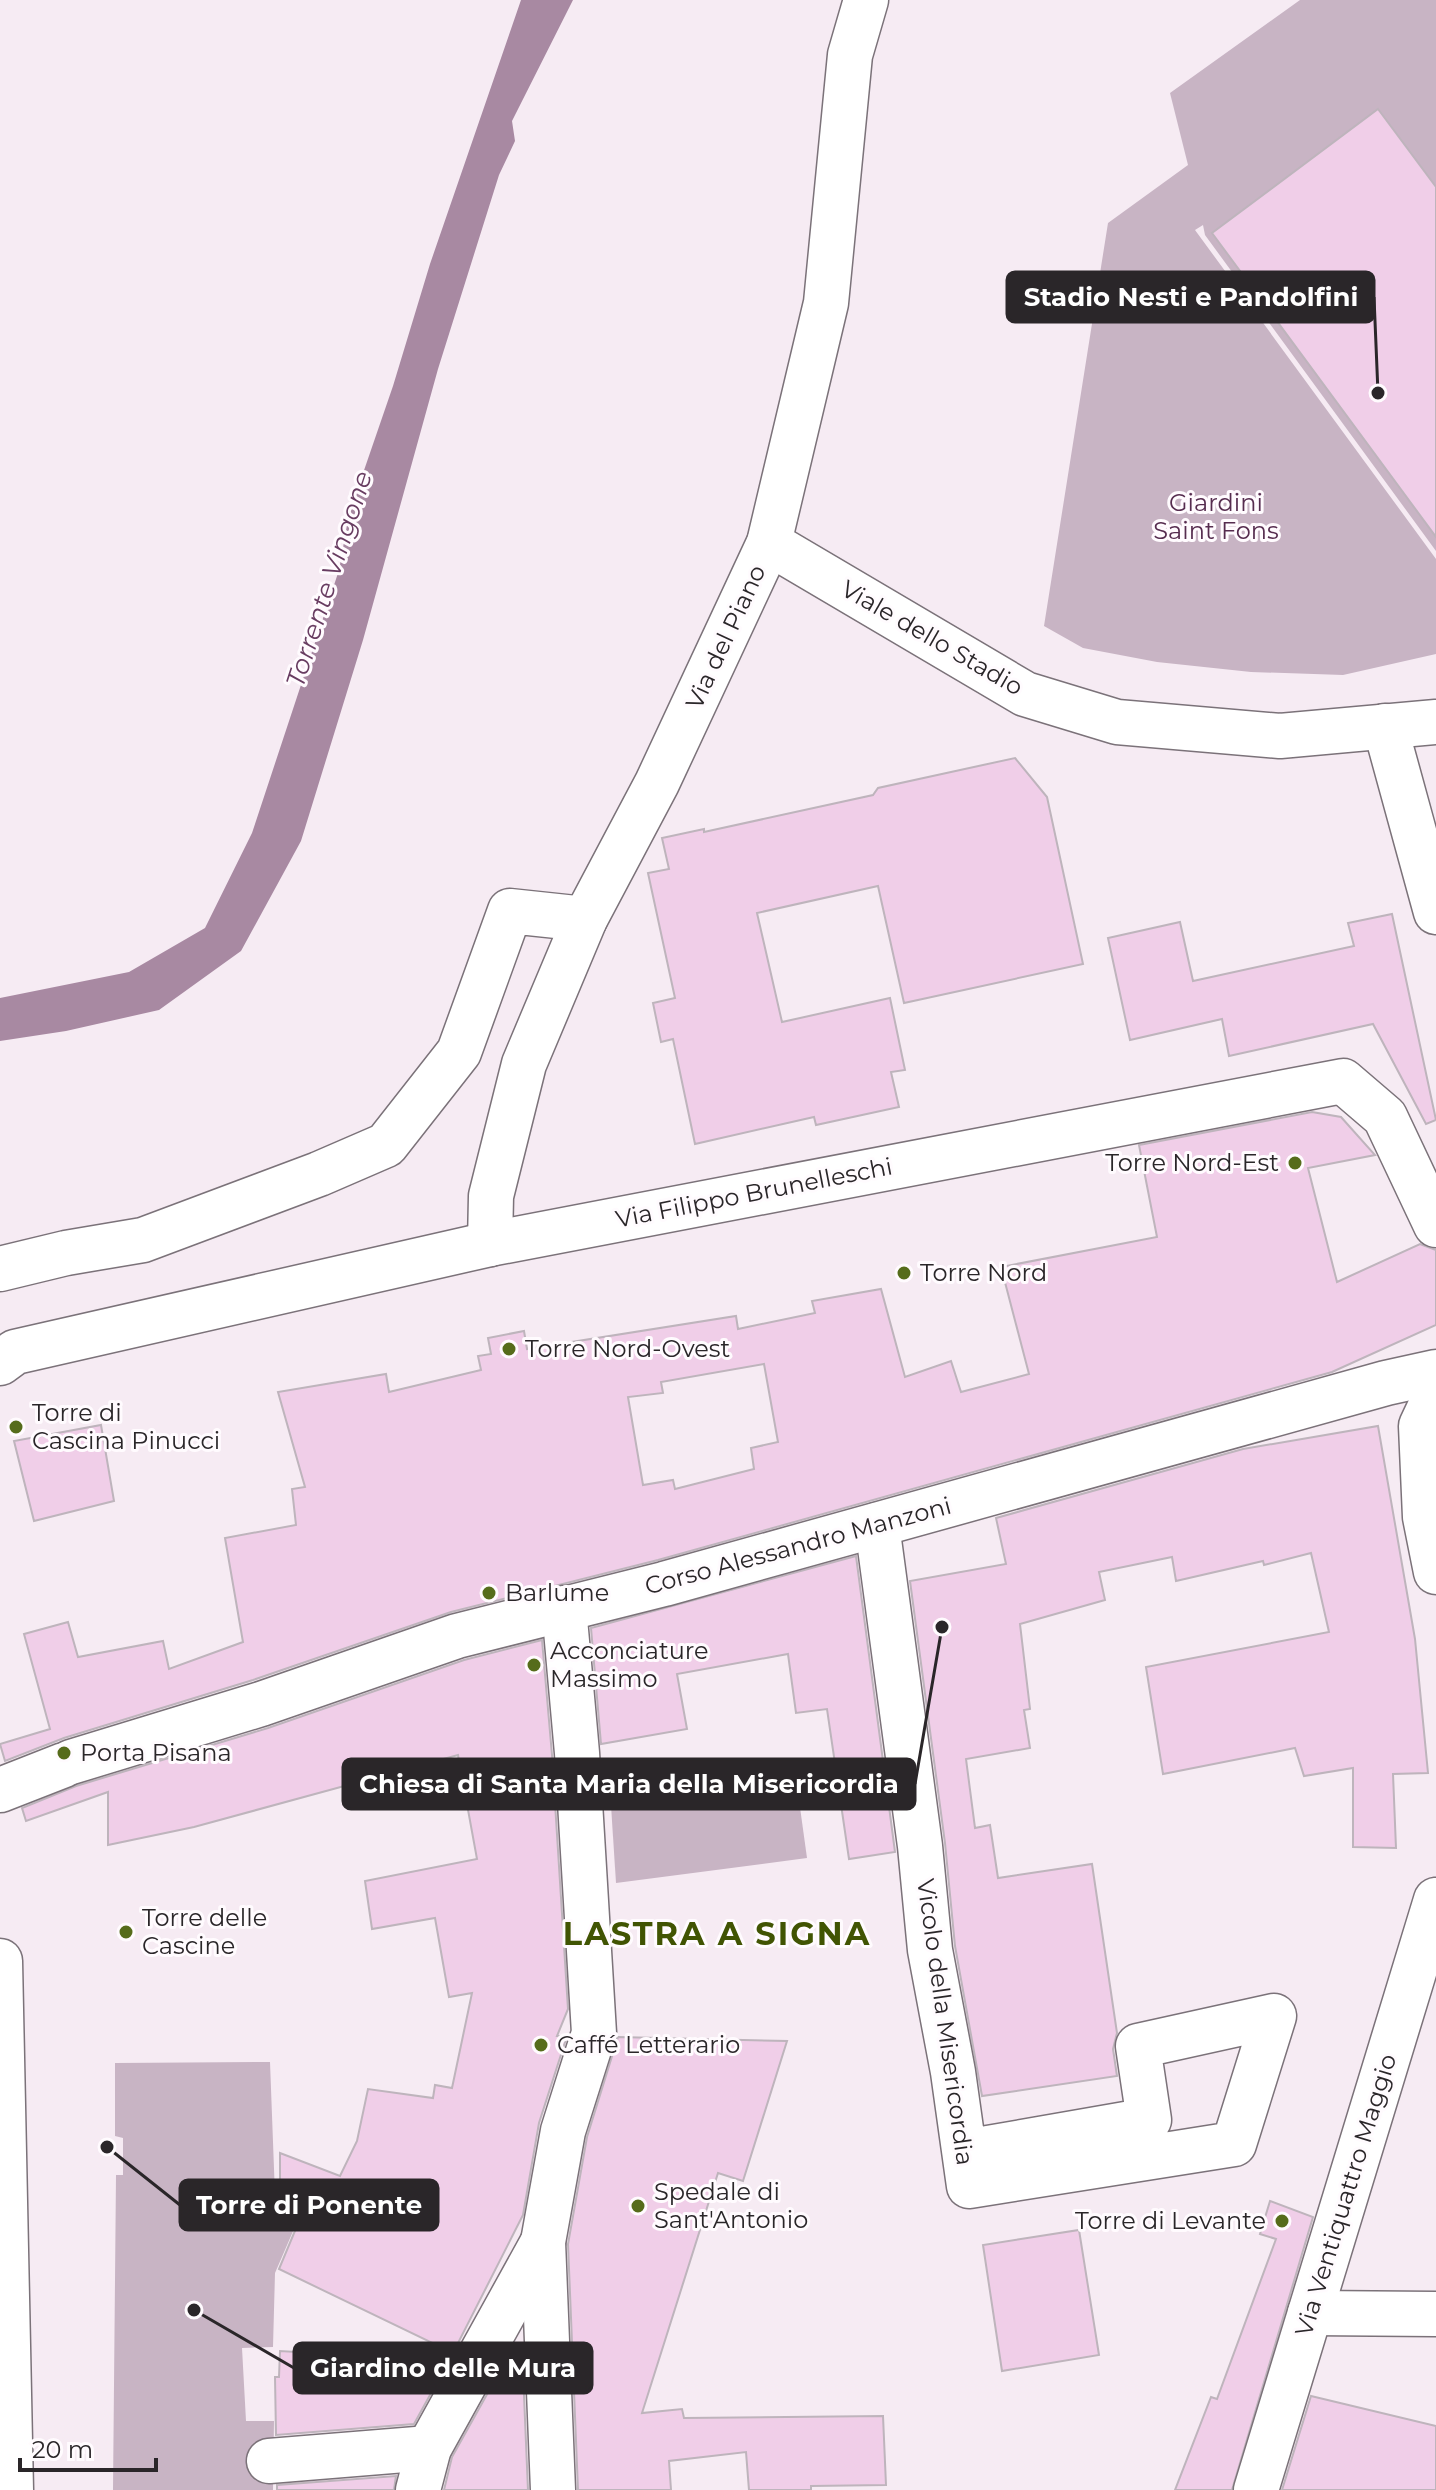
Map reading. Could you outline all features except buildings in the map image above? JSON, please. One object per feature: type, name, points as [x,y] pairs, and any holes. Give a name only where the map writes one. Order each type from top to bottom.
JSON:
[{"type":"street","name":"Via del Piano","points":[[490,1244],[491,1196],[524,1064],[585,919],[657,783],[769,543],[826,303],[850,55],[866,0]]},
{"type":"street","name":"Viale dello Stadio","points":[[769,543],[1025,694],[1117,722],[1280,736],[1436,722]]},
{"type":"street","points":[[1385,726],[1436,912]]},
{"type":"street","points":[[0,1269],[66,1253],[143,1240],[319,1174],[386,1145],[459,1052],[510,911],[585,919]]},
{"type":"street","name":"Via Filippo Brunelleschi","points":[[0,1363],[15,1352],[490,1244],[1343,1081],[1385,1117],[1436,1225]]},
{"type":"street","name":"Corso Alessandro Manzoni","points":[[0,1790],[68,1764],[261,1704],[457,1636],[664,1584],[1386,1383],[1436,1372]]},
{"type":"street","points":[[1428,1410],[1425,1517],[1436,1572]]},
{"type":"street","name":"Vicolo della Misericordia","points":[[877,1525],[920,1846],[930,1950],[967,2169]]},
{"type":"street","points":[[553,2490],[543,2242],[563,2131],[594,2033],[577,1753],[564,1608]]},
{"type":"street","name":"Via Ventiquattro Maggio","points":[[1256,2490],[1436,1900]]},
{"type":"street","points":[[0,1961],[11,2490]]},
{"type":"street","points":[[1274,2016],[1234,2144],[967,2169],[1149,2120],[1138,2046],[1274,2016]]},
{"type":"street","points":[[418,2490],[429,2448],[543,2242]]},
{"type":"street","points":[[1310,2313],[1436,2314]]},
{"type":"street","points":[[269,2461],[429,2448]]},
{"type":"green space","name":"Giardini Saint Fons","points":[[1300,0],[1436,0],[1436,551],[1205,235],[1203,225],[1195,230],[1436,559],[1436,654],[1343,675],[1251,672],[1157,662],[1083,648],[1044,626],[1108,223],[1188,165],[1170,93]]},
{"type":"green space","points":[[794,1764],[807,1858],[616,1883],[610,1790]]},
{"type":"green space","points":[[270,2062],[276,2222],[294,2229],[275,2273],[273,2347],[242,2348],[246,2421],[274,2421],[273,2490],[113,2490],[116,2175],[123,2175],[123,2138],[115,2136],[115,2063]]},
{"type":"shaded area","points":[[521,0],[573,0],[512,121],[515,141],[499,175],[438,369],[363,640],[301,841],[241,951],[159,1010],[66,1031],[0,1041],[0,998],[129,972],[205,928],[252,833],[339,570],[349,514],[393,386],[430,264]]},
{"type":"place","name":"Stadio Nesti e Pandolfini","points":[[1378,393]]},
{"type":"place","name":"Torre Nord-Est","points":[[1295,1163]]},
{"type":"place","name":"Torre Nord","points":[[904,1273]]},
{"type":"place","name":"Torre Nord-Ovest","points":[[509,1349]]},
{"type":"place","name":"Torre di Cascina Pinucci","points":[[16,1427]]},
{"type":"place","name":"Barlume","points":[[489,1593]]},
{"type":"place","name":"Chiesa di Santa Maria della Misericordia","points":[[942,1627]]},
{"type":"place","name":"Acconciature Massimo","points":[[534,1665]]},
{"type":"place","name":"Porta Pisana","points":[[64,1753]]},
{"type":"place","name":"Torre delle Cascine","points":[[126,1932]]},
{"type":"place","name":"Caffé Letterario","points":[[541,2045]]},
{"type":"place","name":"Torre di Ponente","points":[[107,2147]]},
{"type":"place","name":"Spedale di Sant'Antonio","points":[[638,2206]]},
{"type":"place","name":"Torre di Levante","points":[[1282,2221]]},
{"type":"place","name":"Giardino delle Mura","points":[[194,2310]]},
{"type":"district","name":"LASTRA A SIGNA","points":[[717,1934]]},
{"type":"water label","name":"Torrente Vingone","points":[[329,579]]}]
